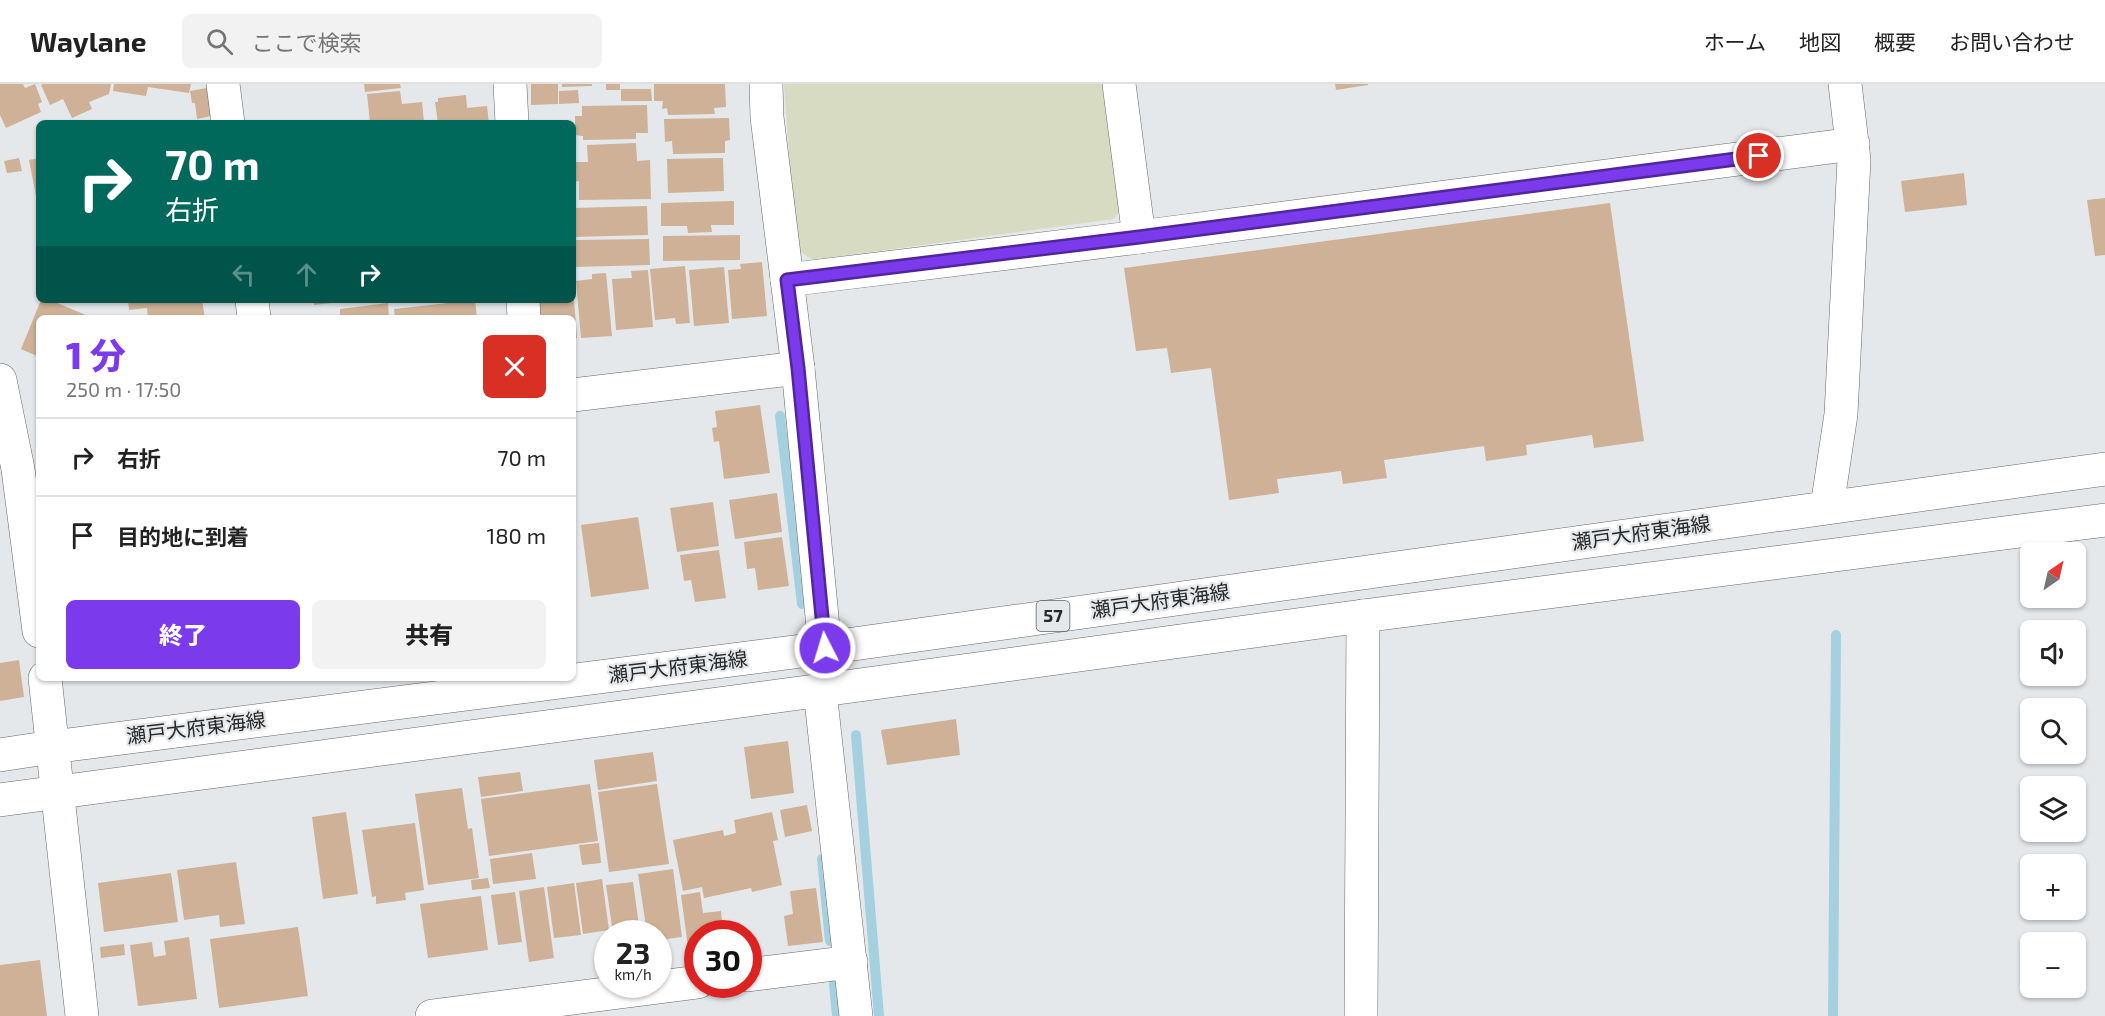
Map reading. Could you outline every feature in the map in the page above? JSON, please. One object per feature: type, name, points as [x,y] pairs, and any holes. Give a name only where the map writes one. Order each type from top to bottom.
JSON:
[{"type":"street","points":[[223,84],[228,120]]},
{"type":"street","points":[[510,84],[512,120]]},
{"type":"street","points":[[765,84],[767,117],[798,368],[825,648]]},
{"type":"street","points":[[1119,84],[1139,237]]},
{"type":"street","points":[[1827,507],[1841,414],[1854,160],[1845,84]]},
{"type":"street","points":[[787,280],[1139,237],[1852,144]]},
{"type":"street","points":[[576,395],[798,368]]},
{"type":"street","points":[[0,380],[19,469],[36,608]]},
{"type":"street","name":"瀬戸大府東海線","points":[[576,680],[825,648],[2105,469]]},
{"type":"street","name":"57","points":[[0,800],[1363,616],[2105,520]]},
{"type":"street","points":[[1361,1016],[1363,616]]},
{"type":"street","points":[[45,681],[82,1016]]},
{"type":"street","name":"瀬戸大府東海線","points":[[0,755],[567,681]]},
{"type":"street","points":[[820,690],[856,1016]]},
{"type":"street","points":[[762,973],[851,962]]},
{"type":"street","points":[[432,1016],[684,984]]},
{"type":"green space","points":[[784,84],[1108,84],[1124,204],[1114,219],[813,260],[796,249]]},
{"type":"building","points":[[0,84],[23,84],[25,88],[35,84],[42,102],[38,104],[41,112],[6,128],[0,115]]},
{"type":"building","points":[[111,84],[109,94],[89,102],[92,109],[72,118],[63,99],[50,105],[41,85]]},
{"type":"building","points":[[114,84],[191,84],[189,93],[148,87],[146,96],[113,91]]},
{"type":"building","points":[[364,84],[400,84],[401,88],[365,92]]},
{"type":"building","points":[[531,84],[558,84],[558,104],[531,105]]},
{"type":"building","points":[[562,84],[592,84],[592,86],[562,87]]},
{"type":"building","points":[[606,84],[620,84],[620,90],[606,90]]},
{"type":"building","points":[[654,84],[725,84],[726,107],[714,108],[715,114],[668,115],[667,108],[662,109],[663,101],[654,101]]},
{"type":"building","points":[[1335,84],[1368,84],[1368,85],[1336,90]]},
{"type":"building","points":[[207,88],[212,116],[197,119],[195,103],[192,103],[190,91]]},
{"type":"building","points":[[621,89],[651,89],[652,101],[621,101]]},
{"type":"building","points":[[578,90],[579,103],[559,104],[559,91]]},
{"type":"building","points":[[400,91],[402,104],[422,102],[424,120],[370,120],[367,94]]},
{"type":"building","points":[[466,95],[467,108],[487,106],[489,120],[438,120],[435,102],[438,102],[438,98]]},
{"type":"building","points":[[647,105],[648,133],[636,133],[636,139],[583,140],[583,136],[576,135],[575,120],[575,116],[582,116],[582,106]]},
{"type":"building","points":[[729,118],[730,140],[725,141],[725,153],[673,154],[672,141],[665,142],[664,119]]},
{"type":"building","points":[[636,143],[637,161],[650,160],[651,199],[579,200],[576,162],[588,162],[587,145]]},
{"type":"building","points":[[19,158],[22,171],[7,173],[4,161]]},
{"type":"building","points":[[723,158],[724,191],[668,193],[667,159]]},
{"type":"building","points":[[36,159],[36,196],[29,160]]},
{"type":"building","points":[[1964,173],[1967,205],[1905,212],[1901,181]]},
{"type":"building","points":[[2105,198],[2105,255],[2095,256],[2087,200]]},
{"type":"building","points":[[734,201],[734,225],[711,225],[712,232],[688,233],[687,226],[661,226],[661,203]]},
{"type":"building","points":[[1610,203],[1644,441],[1594,448],[1592,435],[1526,445],[1527,455],[1486,461],[1484,446],[1384,460],[1387,478],[1343,484],[1341,471],[1277,479],[1279,493],[1229,500],[1211,368],[1171,373],[1167,348],[1136,351],[1124,268]]},
{"type":"building","points":[[647,206],[648,235],[576,237],[576,208]]},
{"type":"building","points":[[740,235],[740,260],[663,261],[663,236]]},
{"type":"building","points":[[649,239],[650,265],[576,267],[576,240]]},
{"type":"building","points":[[762,262],[767,316],[732,319],[728,270],[741,269],[740,264]]},
{"type":"building","points":[[685,266],[690,323],[676,324],[675,318],[655,320],[650,269]]},
{"type":"building","points":[[724,267],[729,323],[694,326],[689,270]]},
{"type":"building","points":[[648,270],[653,327],[616,330],[612,279],[632,278],[631,271]]},
{"type":"building","points":[[606,273],[612,336],[581,338],[576,281],[592,279],[592,274]]},
{"type":"building","points":[[40,303],[57,303],[86,315],[36,315],[36,356],[21,349]]},
{"type":"building","points":[[128,303],[202,303],[204,315],[148,315],[147,308],[129,310]]},
{"type":"building","points":[[388,303],[389,315],[340,315],[340,309]]},
{"type":"building","points":[[448,303],[475,303],[477,315],[395,315],[394,309]]},
{"type":"building","points":[[539,303],[574,303],[575,315],[540,315]]},
{"type":"building","points":[[760,405],[770,473],[724,479],[719,441],[714,442],[712,428],[717,427],[715,411]]},
{"type":"building","points":[[777,493],[782,532],[735,539],[729,500]]},
{"type":"building","points":[[713,502],[719,546],[677,552],[670,508]]},
{"type":"building","points":[[638,517],[649,589],[591,597],[581,525]]},
{"type":"building","points":[[782,537],[789,586],[758,590],[755,568],[747,569],[744,542]]},
{"type":"building","points":[[719,550],[726,598],[695,602],[691,580],[684,581],[680,555]]},
{"type":"building","points":[[19,660],[24,697],[0,701],[0,663]]},
{"type":"building","points":[[956,719],[960,755],[887,765],[881,730]]},
{"type":"building","points":[[788,741],[794,793],[751,799],[744,747]]},
{"type":"building","points":[[653,752],[657,781],[598,790],[594,760]]},
{"type":"building","points":[[520,772],[523,791],[481,797],[478,777]]},
{"type":"building","points":[[590,784],[598,841],[489,856],[481,799]]},
{"type":"building","points":[[657,784],[669,864],[609,872],[598,792]]},
{"type":"building","points":[[462,788],[468,829],[472,828],[479,878],[428,885],[415,794]]},
{"type":"building","points":[[807,805],[812,831],[785,837],[780,810]]},
{"type":"building","points":[[346,812],[358,894],[323,899],[312,817]]},
{"type":"building","points":[[772,812],[778,840],[773,841],[782,885],[752,892],[751,888],[704,898],[702,887],[683,891],[673,840],[723,830],[724,836],[736,833],[734,820]]},
{"type":"building","points":[[415,823],[424,890],[405,893],[406,900],[376,904],[376,896],[372,897],[362,830]]},
{"type":"building","points":[[599,843],[601,863],[582,865],[579,845]]},
{"type":"building","points":[[532,853],[536,879],[493,884],[490,859]]},
{"type":"building","points":[[236,862],[245,924],[220,927],[219,915],[184,920],[177,870]]},
{"type":"building","points":[[673,869],[682,937],[672,938],[672,920],[645,920],[638,874]]},
{"type":"building","points":[[171,873],[178,922],[104,932],[98,883]]},
{"type":"building","points":[[488,878],[490,888],[472,890],[471,880]]},
{"type":"building","points":[[602,879],[608,920],[594,920],[594,932],[583,934],[576,883]]},
{"type":"building","points":[[633,882],[638,920],[611,920],[606,885]]},
{"type":"building","points":[[574,883],[581,935],[554,938],[547,887]]},
{"type":"building","points":[[544,887],[554,958],[529,962],[519,891]]},
{"type":"building","points":[[816,888],[823,942],[788,946],[784,916],[793,914],[790,891]]},
{"type":"building","points":[[515,892],[522,942],[498,945],[491,895]]},
{"type":"building","points":[[700,892],[703,913],[721,911],[722,920],[684,920],[681,895]]},
{"type":"building","points":[[481,896],[488,950],[428,958],[420,904]]},
{"type":"building","points":[[298,927],[308,996],[219,1008],[210,939]]},
{"type":"building","points":[[189,937],[197,999],[138,1006],[130,945],[152,942],[154,957],[166,955],[164,941]]},
{"type":"building","points":[[124,944],[125,955],[101,958],[100,947]]},
{"type":"building","points":[[40,960],[47,1016],[0,1016],[0,965]]},
{"type":"waterway","points":[[780,416],[802,604]]},
{"type":"waterway","points":[[1833,1016],[1836,635]]},
{"type":"waterway","points":[[856,735],[879,1016]]},
{"type":"waterway","points":[[822,859],[830,941]]},
{"type":"waterway","points":[[834,984],[837,1016]]},
{"type":"route","points":[[825,648],[798,368],[787,280],[1139,237],[1759,156]]}]
